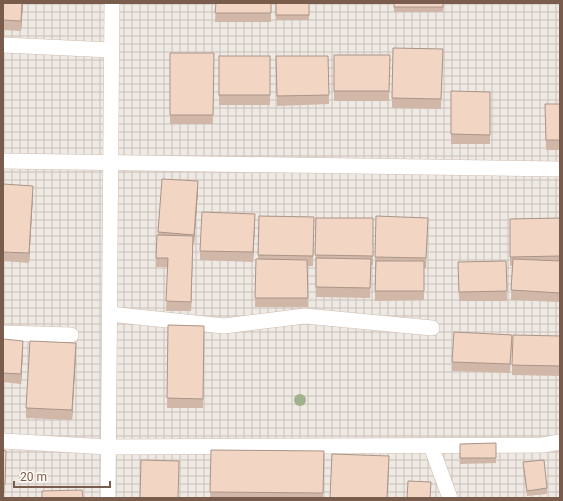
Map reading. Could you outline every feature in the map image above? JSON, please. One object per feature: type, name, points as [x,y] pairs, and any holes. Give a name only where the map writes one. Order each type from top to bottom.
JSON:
[{"type":"lane","points":[[108,498],[112,3]]},
{"type":"lane","points":[[3,45],[111,50]]},
{"type":"lane","points":[[3,161],[560,169]]},
{"type":"lane","points":[[109,314],[224,326],[305,316],[432,328]]},
{"type":"lane","points":[[3,333],[71,335]]},
{"type":"lane","points":[[3,441],[108,448],[543,445],[560,442]]},
{"type":"lane","points":[[431,446],[450,498]]},
{"type":"shaded area","points":[[3,3],[560,3],[560,498],[3,498]]},
{"type":"building","points":[[3,3],[22,3],[21,21],[3,20]]},
{"type":"building","points":[[216,3],[271,3],[271,13],[215,13]]},
{"type":"building","points":[[276,3],[309,3],[309,15],[276,15]]},
{"type":"building","points":[[394,3],[443,3],[443,7],[394,7]]},
{"type":"building","points":[[393,48],[443,49],[441,99],[392,98]]},
{"type":"building","points":[[170,53],[214,53],[213,115],[170,115]]},
{"type":"building","points":[[334,55],[390,55],[389,91],[334,91]]},
{"type":"building","points":[[219,56],[270,56],[270,95],[219,95]]},
{"type":"building","points":[[276,56],[328,56],[329,95],[277,96]]},
{"type":"building","points":[[451,91],[490,92],[490,135],[451,134]]},
{"type":"building","points":[[545,104],[560,104],[560,140],[546,140]]},
{"type":"building","points":[[162,179],[198,181],[194,235],[158,232]]},
{"type":"building","points":[[3,184],[33,186],[29,253],[3,252]]},
{"type":"building","points":[[202,212],[255,214],[253,252],[200,251]]},
{"type":"building","points":[[259,216],[314,217],[313,256],[258,255]]},
{"type":"building","points":[[376,216],[428,218],[426,258],[375,257]]},
{"type":"building","points":[[316,218],[373,218],[373,256],[315,255]]},
{"type":"building","points":[[560,218],[560,256],[510,257],[510,219]]},
{"type":"building","points":[[157,235],[193,236],[191,302],[166,301],[168,258],[156,258]]},
{"type":"building","points":[[316,258],[371,259],[370,288],[316,287]]},
{"type":"building","points":[[256,259],[307,260],[308,298],[255,298]]},
{"type":"building","points":[[513,259],[560,261],[560,293],[511,290]]},
{"type":"building","points":[[376,261],[424,261],[424,291],[375,291]]},
{"type":"building","points":[[506,261],[507,291],[459,292],[458,262]]},
{"type":"building","points":[[168,325],[204,326],[203,399],[167,398]]},
{"type":"building","points":[[454,332],[512,335],[510,364],[452,362]]},
{"type":"building","points":[[513,335],[560,336],[560,366],[512,365]]},
{"type":"building","points":[[3,339],[23,341],[21,374],[3,373]]},
{"type":"building","points":[[30,341],[76,343],[72,410],[26,408]]},
{"type":"building","points":[[496,443],[496,458],[460,458],[460,444]]},
{"type":"building","points":[[3,450],[6,451],[5,484],[3,483]]},
{"type":"building","points":[[211,450],[324,451],[323,493],[210,492]]},
{"type":"building","points":[[332,454],[389,456],[387,498],[330,498]]},
{"type":"building","points":[[141,460],[179,461],[178,498],[140,498]]},
{"type":"building","points":[[544,460],[547,488],[527,491],[523,462]]},
{"type":"building","points":[[408,481],[431,482],[430,498],[407,498]]},
{"type":"building","points":[[82,490],[83,498],[42,498],[42,491]]}]
